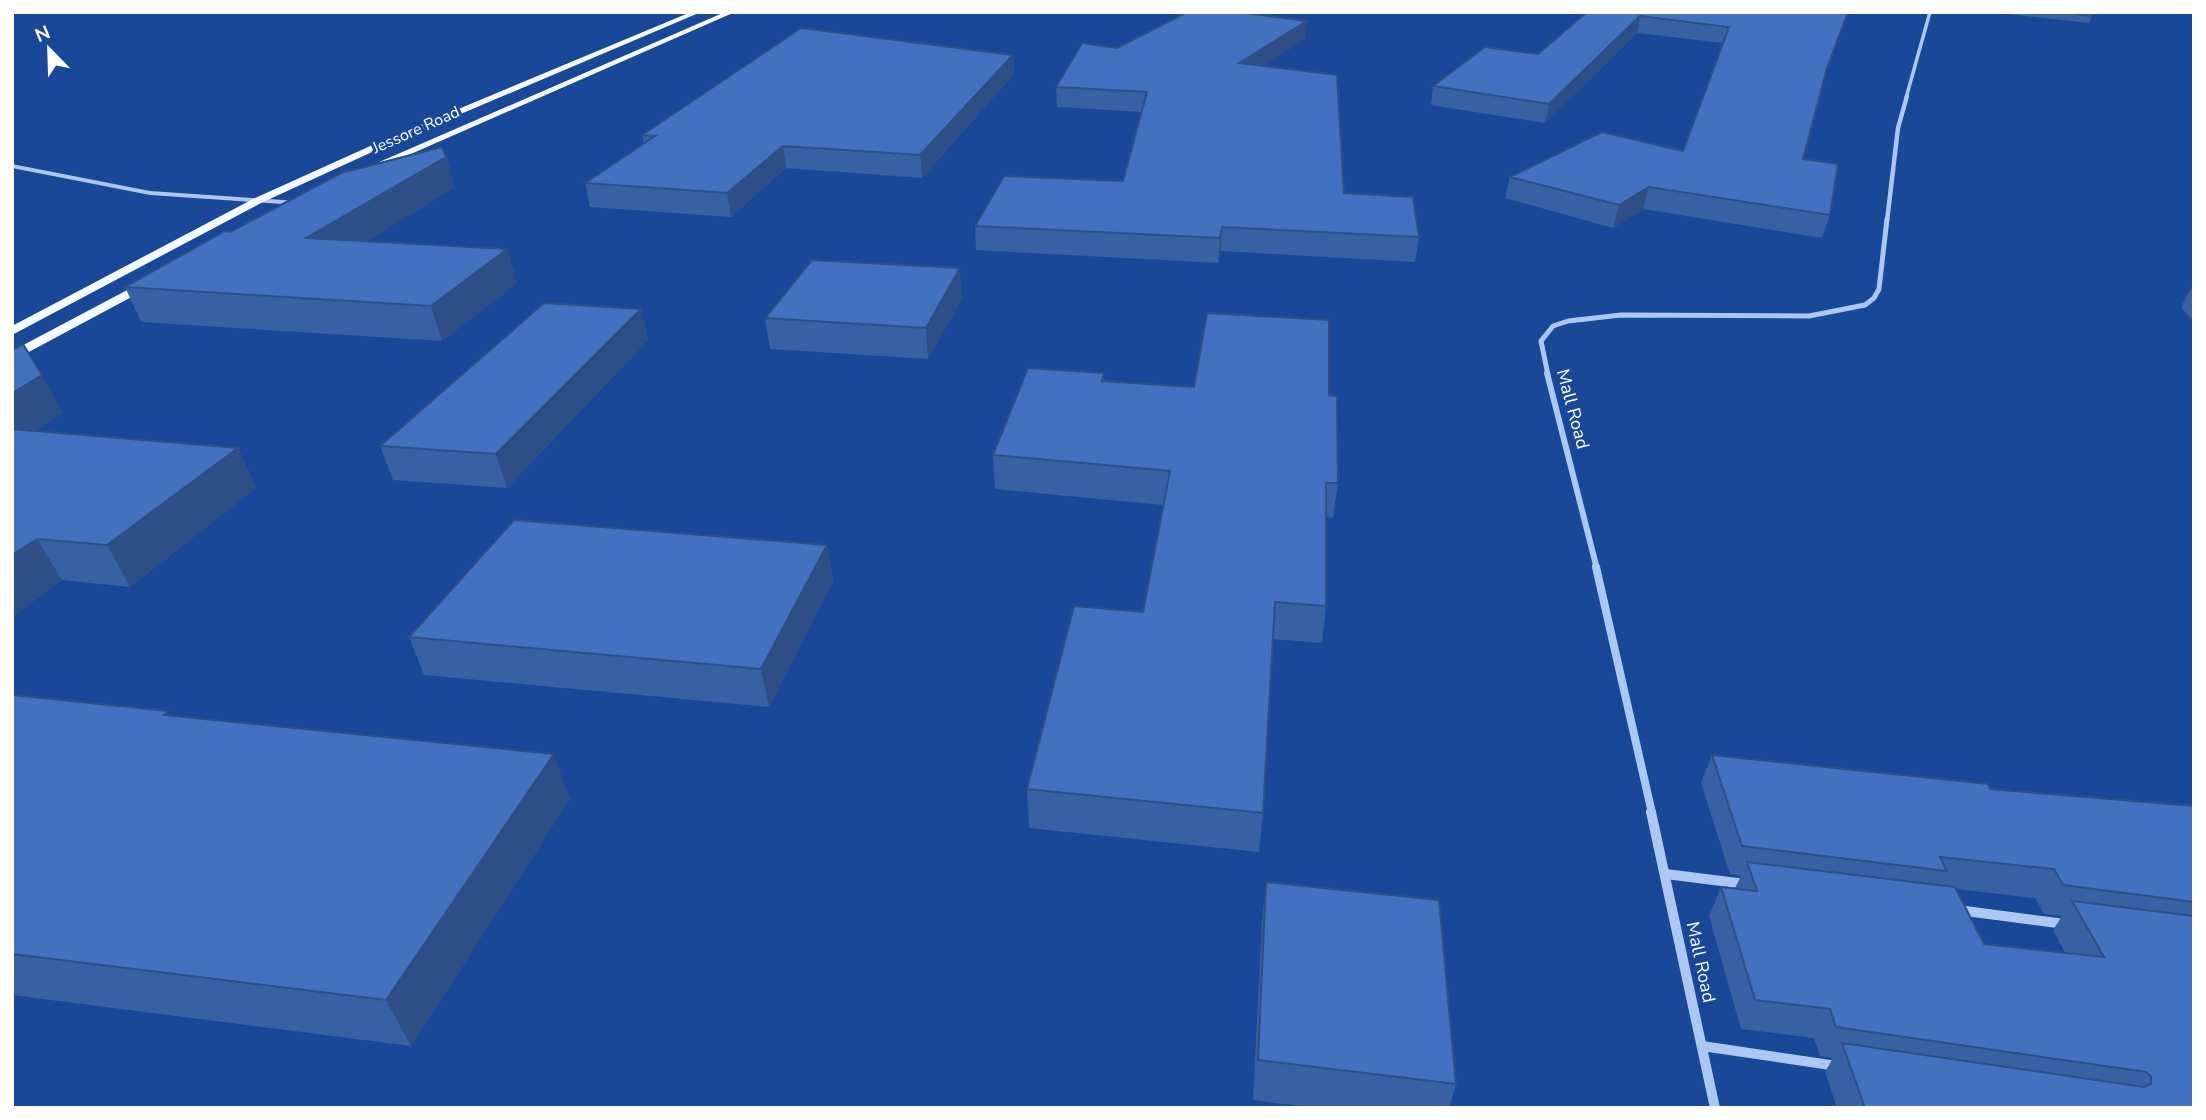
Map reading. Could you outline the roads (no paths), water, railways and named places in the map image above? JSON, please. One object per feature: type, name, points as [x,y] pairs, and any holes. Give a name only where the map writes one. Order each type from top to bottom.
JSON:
[{"type":"main road","name":"Jessore Road","points":[[12,331],[257,201],[380,145],[698,12]]},
{"type":"main road","name":"Jessore Road","points":[[345,179],[732,12]]},
{"type":"main road","points":[[271,216],[309,197]]},
{"type":"main road","points":[[12,357],[160,276]]},
{"type":"street","name":"Mall Road","points":[[1715,1108],[1666,874],[1582,501],[1541,341],[1545,333],[1553,327],[1592,317],[1809,316],[1865,305],[1874,298],[1879,289],[1898,128],[1930,12]]},
{"type":"street","points":[[12,166],[150,193],[297,203]]},
{"type":"street","points":[[1666,874],[1763,886]]},
{"type":"street","points":[[1944,908],[2083,926]]},
{"type":"street","points":[[1702,1046],[1851,1068]]}]
